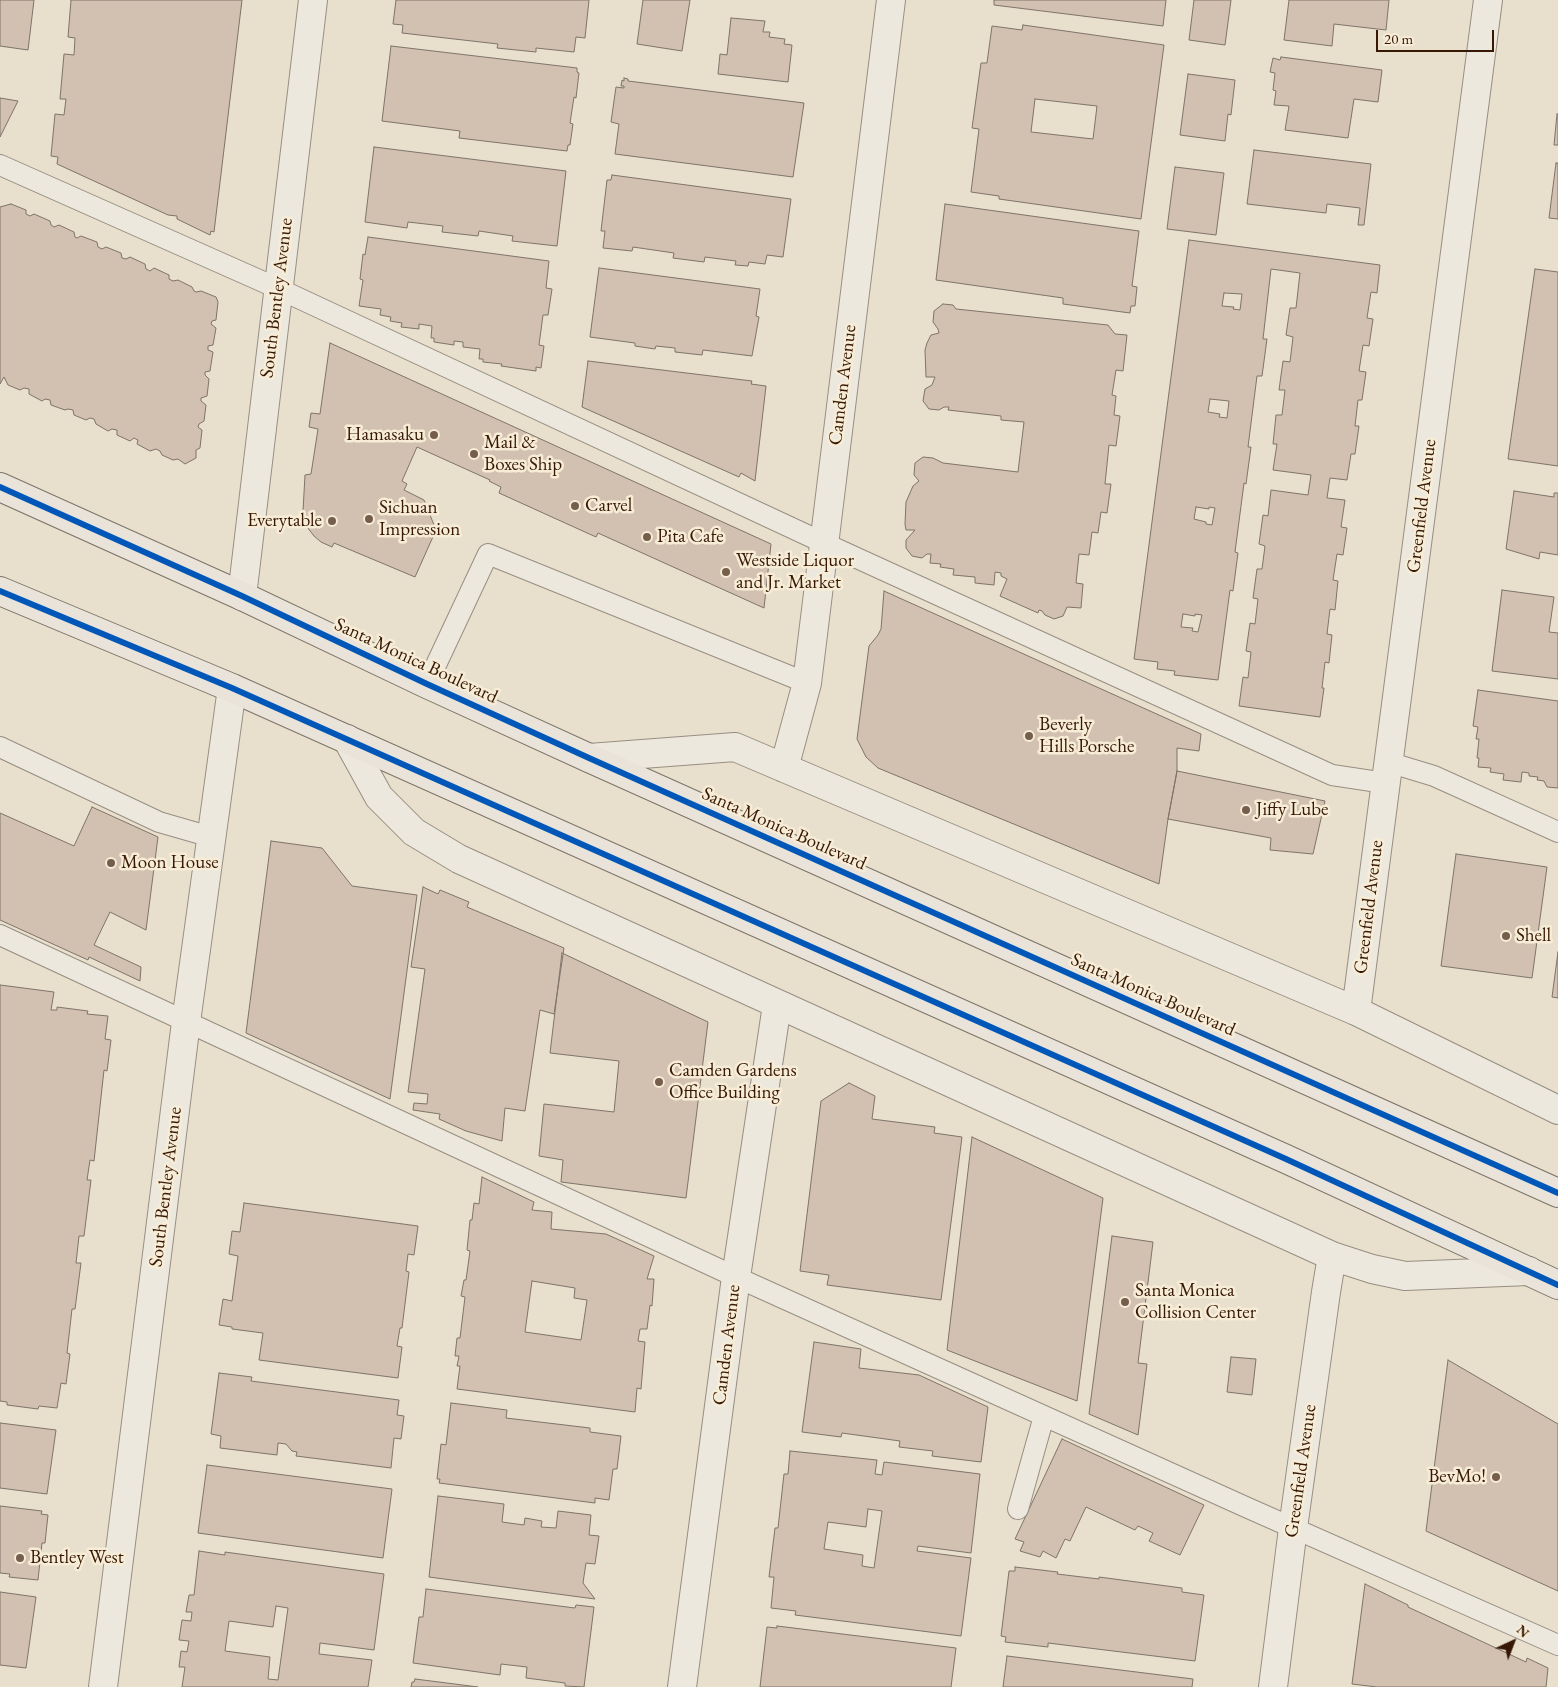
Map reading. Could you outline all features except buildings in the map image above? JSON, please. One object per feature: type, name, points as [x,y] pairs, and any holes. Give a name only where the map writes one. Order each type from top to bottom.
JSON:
[{"type":"main road","name":"Santa Monica Boulevard","points":[[0,487],[242,596],[589,758],[1558,1193]]},
{"type":"main road","points":[[0,591],[232,688],[347,739],[1268,1151],[1558,1285]]},
{"type":"street","name":"South Bentley Avenue","points":[[242,596],[277,288],[313,0]]},
{"type":"street","name":"Camden Avenue","points":[[784,768],[807,683],[891,0]]},
{"type":"street","name":"Greenfield Avenue","points":[[1356,1011],[1488,0]]},
{"type":"street","name":"South Bentley Avenue","points":[[103,1687],[186,1022],[232,688]]},
{"type":"street","points":[[347,739],[379,796],[414,832],[459,859],[1332,1256],[1372,1269],[1405,1276],[1529,1271]]},
{"type":"street","name":"Santa Monica Boulevard","points":[[589,758],[735,747],[1356,1011],[1558,1110]]},
{"type":"street","name":"Camden Avenue","points":[[682,1687],[736,1278],[777,1004]]},
{"type":"street","name":"Greenfield Avenue","points":[[1273,1687],[1293,1528],[1332,1256]]},
{"type":"lane","points":[[0,165],[277,288],[824,543],[1332,774],[1386,772],[1434,776],[1558,832]]},
{"type":"lane","points":[[427,684],[488,554],[807,683]]},
{"type":"lane","points":[[0,747],[159,822],[211,838]]},
{"type":"lane","points":[[0,935],[736,1278],[1558,1645]]},
{"type":"lane","points":[[1018,1508],[1044,1416]]},
{"type":"cycle path","points":[[0,487],[242,596],[589,758],[1558,1193]]},
{"type":"cycle path","points":[[0,591],[232,688],[1286,1159],[1558,1285]]},
{"type":"place","name":"Hamasaku","points":[[434,435]]},
{"type":"place","name":"Mail & Boxes Ship","points":[[474,454]]},
{"type":"place","name":"Carvel","points":[[575,506]]},
{"type":"place","name":"Sichuan Impression","points":[[369,519]]},
{"type":"place","name":"Everytable","points":[[332,521]]},
{"type":"place","name":"Pita Cafe","points":[[647,537]]},
{"type":"place","name":"Westside Liquor and Jr. Market","points":[[726,572]]},
{"type":"place","name":"Beverly Hills Porsche","points":[[1029,736]]},
{"type":"place","name":"Jiffy Lube","points":[[1246,810]]},
{"type":"place","name":"Moon House","points":[[111,863]]},
{"type":"place","name":"Shell","points":[[1506,936]]},
{"type":"place","name":"Camden Gardens Office Building","points":[[659,1082]]},
{"type":"place","name":"Santa Monica Collision Center","points":[[1125,1302]]},
{"type":"place","name":"BevMo!","points":[[1496,1477]]},
{"type":"place","name":"Bentley West","points":[[20,1558]]}]
